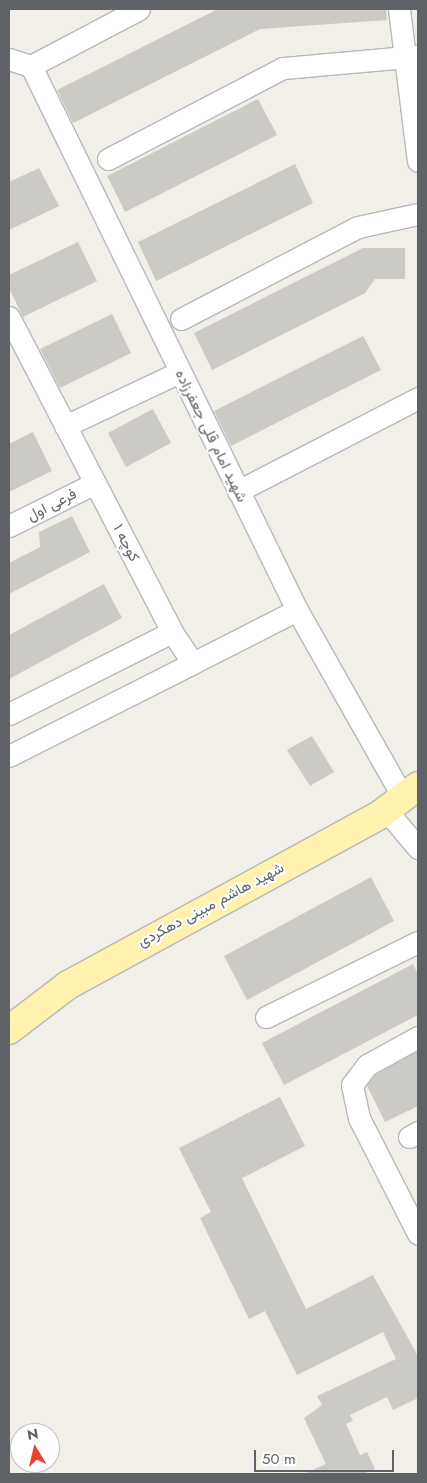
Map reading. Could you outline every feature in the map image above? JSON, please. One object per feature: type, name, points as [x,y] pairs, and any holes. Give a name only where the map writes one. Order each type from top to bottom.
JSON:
[{"type":"main road","name":"شهید هاشم مبینی دهکردی","points":[[9,1030],[68,985],[168,927],[403,798]]},
{"type":"street","points":[[9,58],[31,66],[139,9]]},
{"type":"street","points":[[399,9],[411,57],[418,161]]},
{"type":"street","points":[[108,159],[283,68],[411,57]]},
{"type":"street","name":"شهید امام قلی جعفرزاده","points":[[31,66],[297,610],[403,798],[418,848]]},
{"type":"street","points":[[181,319],[358,227],[418,214]]},
{"type":"street","name":"کوچه ۱","points":[[11,327],[65,426],[172,632],[193,663]]},
{"type":"street","points":[[65,426],[179,372]]},
{"type":"street","points":[[238,491],[418,398]]},
{"type":"street","name":"فرعی اول","points":[[9,526],[95,483]]},
{"type":"street","points":[[9,756],[297,610]]},
{"type":"street","points":[[9,714],[172,632]]},
{"type":"street","points":[[266,1018],[418,942]]},
{"type":"street","points":[[418,1037],[367,1065],[352,1085],[359,1118],[418,1234]]},
{"type":"building","points":[[218,9],[386,9],[387,20],[260,29],[73,123],[57,90]]},
{"type":"building","points":[[258,99],[277,135],[125,212],[107,176]]},
{"type":"building","points":[[295,164],[313,203],[156,281],[138,242]]},
{"type":"building","points":[[39,168],[59,206],[9,230],[9,182]]},
{"type":"building","points":[[78,242],[97,281],[23,317],[9,288],[9,275]]},
{"type":"building","points":[[363,248],[405,248],[405,279],[375,279],[365,293],[212,370],[194,333]]},
{"type":"building","points":[[112,314],[131,353],[60,388],[40,349]]},
{"type":"building","points":[[363,336],[381,370],[231,446],[214,411]]},
{"type":"building","points":[[153,409],[171,443],[126,467],[108,433]]},
{"type":"building","points":[[33,432],[52,471],[9,492],[9,444]]},
{"type":"building","points":[[72,516],[90,552],[9,594],[9,563],[40,547],[39,532]]},
{"type":"building","points":[[104,584],[122,618],[9,679],[9,635]]},
{"type":"building","points":[[312,736],[334,772],[310,786],[287,750]]},
{"type":"building","points":[[371,877],[394,921],[247,1000],[224,956]]},
{"type":"building","points":[[413,964],[418,974],[418,1015],[284,1085],[262,1043]]},
{"type":"building","points":[[418,1051],[418,1106],[385,1122],[367,1086],[375,1075]]},
{"type":"building","points":[[280,1097],[305,1146],[242,1178],[306,1309],[373,1275],[418,1356],[418,1398],[393,1410],[387,1397],[350,1415],[353,1421],[346,1424],[360,1455],[367,1452],[375,1469],[363,1474],[304,1474],[326,1464],[304,1418],[322,1405],[317,1396],[396,1359],[383,1332],[297,1375],[265,1311],[249,1319],[200,1218],[211,1212],[179,1148]]}]
